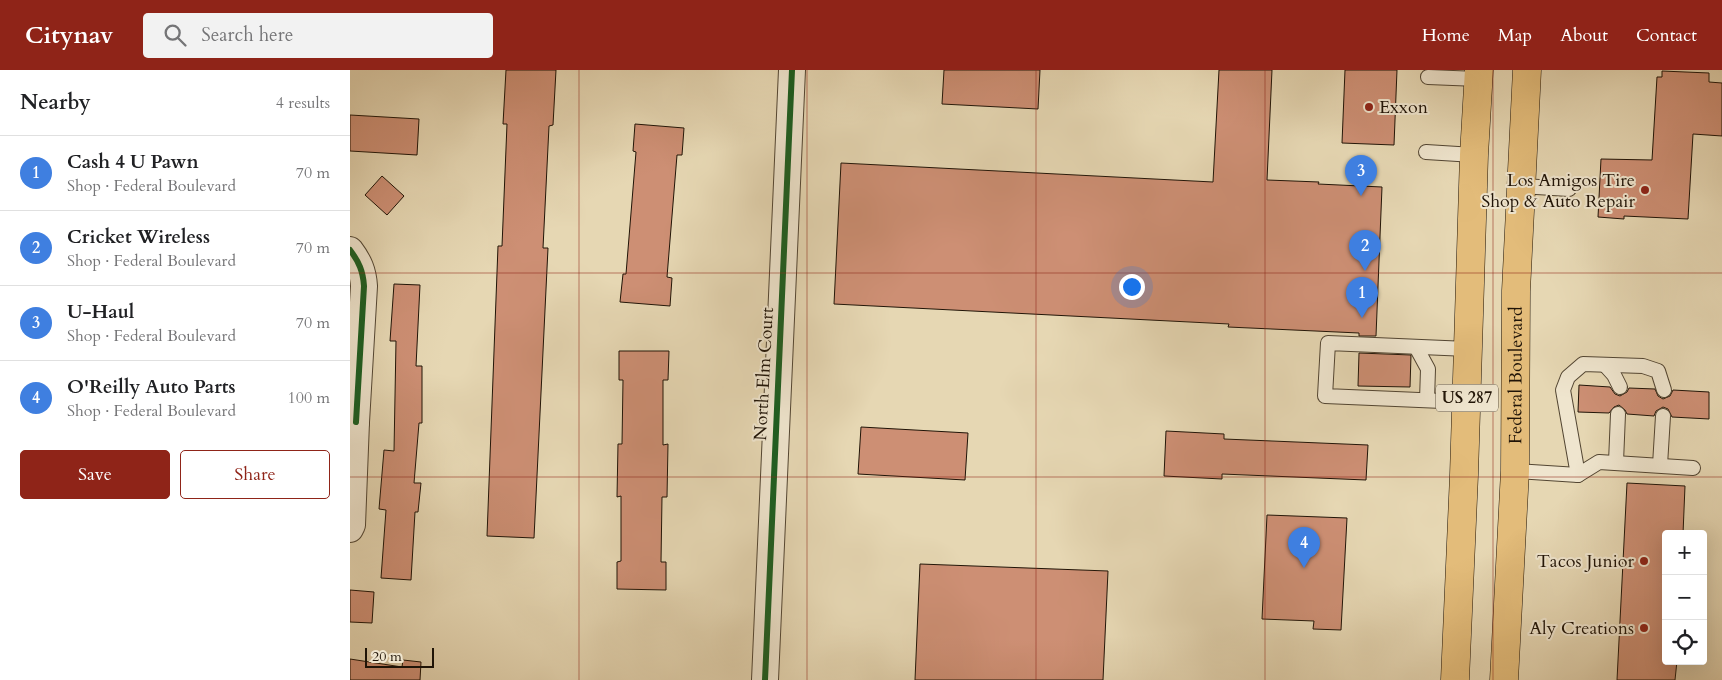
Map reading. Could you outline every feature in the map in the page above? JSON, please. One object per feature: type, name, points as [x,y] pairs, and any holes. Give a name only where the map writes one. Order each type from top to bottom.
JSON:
[{"type":"main road","name":"Federal Boulevard","points":[[1504,680],[1515,470],[1515,348],[1528,70]]},
{"type":"main road","name":"US 287","points":[[1455,680],[1474,155],[1479,75]]},
{"type":"street","name":"North Elm Court","points":[[765,680],[792,70]]},
{"type":"street","points":[[350,250],[358,260],[363,273],[364,286],[353,422],[352,525],[350,529]]},
{"type":"lane","points":[[1428,77],[1479,75]]},
{"type":"lane","points":[[1426,152],[1474,155]]},
{"type":"lane","points":[[1522,186],[1569,189]]},
{"type":"lane","points":[[1466,402],[1325,396],[1328,343],[1468,349]]},
{"type":"lane","points":[[1416,347],[1428,369],[1427,400]]},
{"type":"lane","points":[[1578,475],[1563,390],[1568,377],[1583,364],[1643,366],[1658,371],[1664,390]]},
{"type":"lane","points":[[1605,365],[1614,375],[1620,387]]},
{"type":"lane","points":[[1616,462],[1618,414]]},
{"type":"lane","points":[[1660,465],[1662,416]]},
{"type":"lane","points":[[1515,470],[1578,475],[1598,462],[1693,468]]},
{"type":"building","points":[[506,70],[556,70],[553,125],[549,126],[543,248],[548,248],[534,538],[487,536],[498,246],[502,246],[507,124],[503,124]]},
{"type":"building","points":[[944,70],[1040,70],[1038,109],[942,104]]},
{"type":"building","points":[[1219,70],[1272,70],[1267,180],[1382,187],[1376,336],[1359,336],[1359,333],[1228,327],[1229,324],[834,304],[841,163],[1213,182]]},
{"type":"building","name":"Exxon","points":[[1345,70],[1397,70],[1394,145],[1342,143]]},
{"type":"building","points":[[1662,71],[1709,73],[1709,82],[1722,83],[1722,136],[1693,134],[1688,219],[1624,216],[1624,219],[1598,217],[1601,159],[1652,160],[1657,77],[1662,77]]},
{"type":"building","points":[[350,115],[419,119],[417,155],[350,151]]},
{"type":"building","points":[[635,124],[684,128],[682,155],[677,155],[667,277],[672,278],[670,306],[620,302],[623,274],[626,274],[636,152],[633,151]]},
{"type":"building","points":[[382,176],[404,196],[387,215],[365,195]]},
{"type":"building","points":[[394,284],[420,285],[416,366],[422,366],[422,423],[419,423],[414,483],[421,483],[418,512],[415,512],[411,580],[381,578],[386,510],[379,509],[384,450],[394,451],[396,341],[390,341]]},
{"type":"building","points":[[619,351],[669,351],[668,380],[663,380],[663,445],[668,444],[667,497],[662,497],[661,562],[666,562],[666,590],[617,589],[617,562],[621,561],[621,496],[617,497],[618,444],[622,444],[623,380],[619,380]]},
{"type":"building","points":[[1359,353],[1411,355],[1410,387],[1358,386]]},
{"type":"building","points":[[1579,385],[1610,387],[1615,394],[1620,396],[1627,392],[1629,388],[1655,389],[1658,396],[1663,399],[1670,396],[1673,390],[1709,392],[1709,419],[1672,417],[1668,409],[1663,407],[1656,411],[1654,416],[1627,414],[1619,405],[1614,407],[1609,413],[1578,412]]},
{"type":"building","points":[[861,427],[968,433],[965,480],[858,474]]},
{"type":"building","points":[[1166,431],[1224,434],[1224,439],[1368,445],[1366,480],[1222,474],[1222,479],[1164,476]]},
{"type":"building","points":[[1627,483],[1685,486],[1683,530],[1662,530],[1662,665],[1677,665],[1675,680],[1617,680]]},
{"type":"building","points":[[1267,515],[1347,518],[1341,630],[1313,629],[1314,621],[1262,619]]},
{"type":"building","points":[[920,564],[1108,571],[1103,680],[915,680]]},
{"type":"building","points":[[350,590],[374,592],[372,623],[350,622]]},
{"type":"building","points":[[350,659],[402,667],[403,660],[421,662],[420,680],[350,680]]},
{"type":"cycle path","points":[[765,680],[792,70]]},
{"type":"cycle path","points":[[350,250],[360,267],[364,286],[356,422]]},
{"type":"place","name":"Exxon","points":[[1369,107]]},
{"type":"place","name":"Los Amigos Tire Shop & Auto Repair","points":[[1645,190]]},
{"type":"place","name":"U-Haul","points":[[1361,196]]},
{"type":"place","name":"Cricket Wireless","points":[[1365,271]]},
{"type":"place","name":"Cash 4 U Pawn","points":[[1362,318]]},
{"type":"place","name":"Tacos Junior","points":[[1644,561]]},
{"type":"place","name":"O'Reilly Auto Parts","points":[[1304,568]]},
{"type":"place","name":"Aly Creations","points":[[1644,628]]}]
